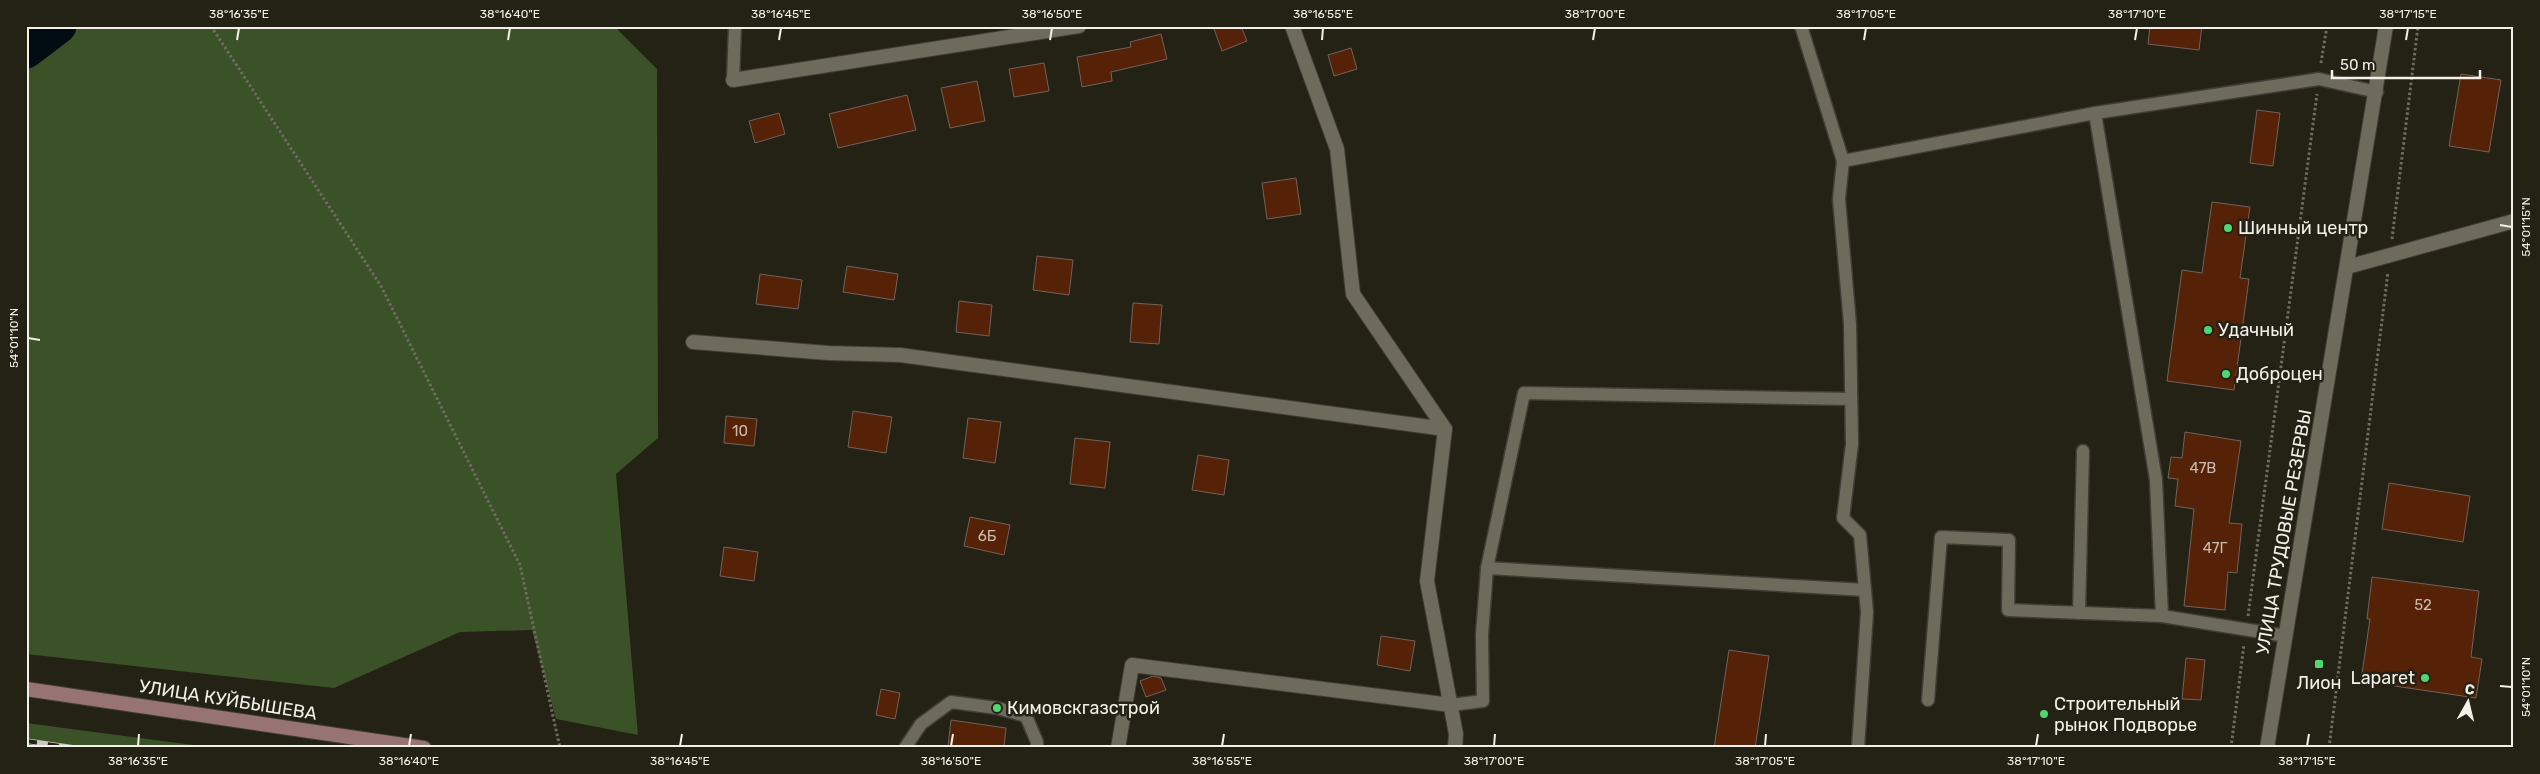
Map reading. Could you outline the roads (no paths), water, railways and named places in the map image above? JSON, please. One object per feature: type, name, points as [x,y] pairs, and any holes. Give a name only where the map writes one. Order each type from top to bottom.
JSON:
[{"type":"main road","name":"УЛИЦА КУЙБЫШЕВА","points":[[26,689],[424,748]]},
{"type":"street","points":[[733,80],[1079,26]]},
{"type":"street","points":[[1292,26],[1337,149],[1353,294],[1445,429],[1427,582],[1456,734],[1455,748]]},
{"type":"street","name":"УЛИЦА ТРУДОВЫЕ РЕЗЕРВЫ","points":[[2266,748],[2377,92],[2386,26]]},
{"type":"street","points":[[2347,268],[2514,221]]},
{"type":"street","points":[[693,342],[828,353],[900,355],[1445,429]]},
{"type":"street","points":[[1118,748],[1132,665],[1451,705]]},
{"type":"lane","points":[[733,80],[734,26]]},
{"type":"lane","points":[[1800,26],[1843,161],[1839,199],[1850,324],[1852,444],[1843,518],[1860,535],[1867,612],[1858,748]]},
{"type":"lane","points":[[1843,161],[2095,113],[2319,79],[2377,92]]},
{"type":"lane","points":[[2095,113],[2156,480],[2162,616]]},
{"type":"lane","points":[[1451,705],[1483,701],[1482,635],[1487,568],[1524,393],[1851,399]]},
{"type":"lane","points":[[2079,613],[2083,452]]},
{"type":"lane","points":[[1928,700],[1940,537],[2009,540],[2008,610],[2162,616],[2286,636]]},
{"type":"lane","points":[[1487,568],[1864,590]]},
{"type":"lane","points":[[905,748],[921,724],[951,702],[997,708],[1026,716],[1038,742],[1037,748]]},
{"type":"waterway","points":[[26,51],[59,26]]},
{"type":"railway","points":[[26,741],[74,748]]},
{"type":"place","name":"Шинный центр","points":[[2228,228]]},
{"type":"place","name":"Удачный","points":[[2208,330]]},
{"type":"place","name":"Доброцен","points":[[2226,374]]},
{"type":"place","name":"Лион","points":[[2319,664]]},
{"type":"place","name":"Laparet","points":[[2425,678]]},
{"type":"place","name":"Кимовскгазстрой","points":[[997,708]]},
{"type":"place","name":"Строительный рынок Подворье","points":[[2044,714]]}]
